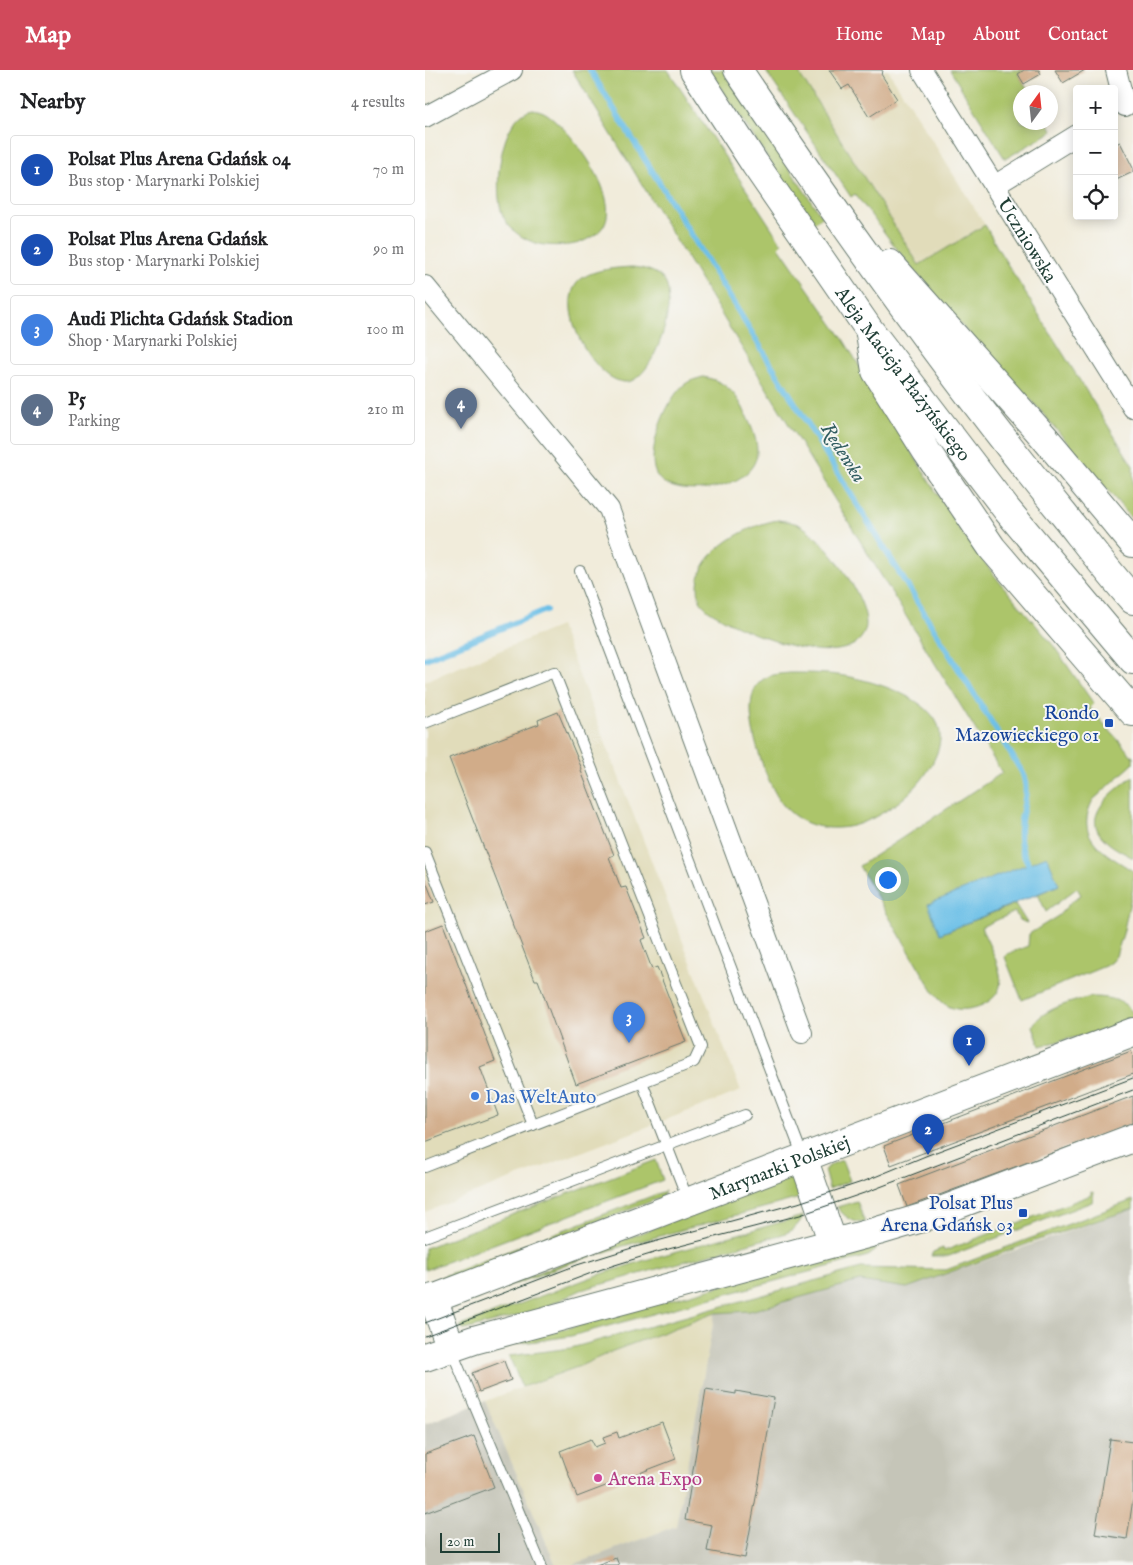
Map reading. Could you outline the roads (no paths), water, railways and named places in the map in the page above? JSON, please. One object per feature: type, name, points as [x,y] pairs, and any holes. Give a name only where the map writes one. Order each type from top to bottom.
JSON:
[{"type":"main road","name":"Aleja Macieja Płażyńskiego","points":[[694,70],[755,164],[868,328],[1007,510],[1133,660]]},
{"type":"main road","name":"Aleja Macieja Płażyńskiego","points":[[738,70],[808,174],[947,367],[1133,600]]},
{"type":"main road","points":[[808,174],[868,238],[1013,402],[1133,543]]},
{"type":"main road","points":[[868,328],[876,371],[971,520],[992,548],[1133,712]]},
{"type":"main road","name":"Marynarki Polskiej","points":[[429,1300],[1133,1032]]},
{"type":"main road","points":[[425,1358],[451,1348],[925,1217],[1133,1138]]},
{"type":"main road","points":[[803,1158],[833,1243]]},
{"type":"main road","points":[[429,1300],[451,1348]]},
{"type":"street","points":[[425,117],[512,70]]},
{"type":"street","name":"Uczniowska","points":[[922,70],[1133,408]]},
{"type":"street","points":[[1116,70],[1124,108]]},
{"type":"street","points":[[994,186],[1073,137]]},
{"type":"street","points":[[425,286],[609,508],[802,1033]]},
{"type":"lane","points":[[581,571],[803,1158]]},
{"type":"lane","points":[[425,723],[554,672],[701,1047],[694,1062],[425,1167]]},
{"type":"lane","points":[[425,852],[533,1125]]},
{"type":"lane","points":[[643,1082],[689,1201]]},
{"type":"lane","points":[[425,1237],[745,1115]]},
{"type":"lane","points":[[451,1348],[541,1565]]},
{"type":"water","points":[[1047,856],[1059,885],[940,934],[928,904]]},
{"type":"waterway","name":"Redewka","points":[[590,70],[1022,772],[1026,789],[1020,841],[1028,863]]},
{"type":"waterway","points":[[425,659],[546,610]]},
{"type":"tram line","points":[[425,1323],[577,1265],[635,1247],[798,1203],[865,1181],[928,1155],[1133,1078]]},
{"type":"tram line","points":[[425,1336],[602,1269],[657,1252],[800,1215],[867,1192],[1133,1090]]},
{"type":"place","name":"P5","points":[[461,429]]},
{"type":"place","name":"Rondo Mazowieckiego 01","points":[[1109,723]]},
{"type":"place","name":"Audi Plichta Gdańsk Stadion","points":[[629,1043]]},
{"type":"place","name":"Polsat Plus Arena Gdańsk 04","points":[[969,1066]]},
{"type":"place","name":"Das WeltAuto","points":[[475,1096]]},
{"type":"place","name":"Polsat Plus Arena Gdańsk","points":[[928,1155]]},
{"type":"place","name":"Polsat Plus Arena Gdańsk 03","points":[[1023,1213]]},
{"type":"place","name":"Arena Expo","points":[[598,1478]]}]
